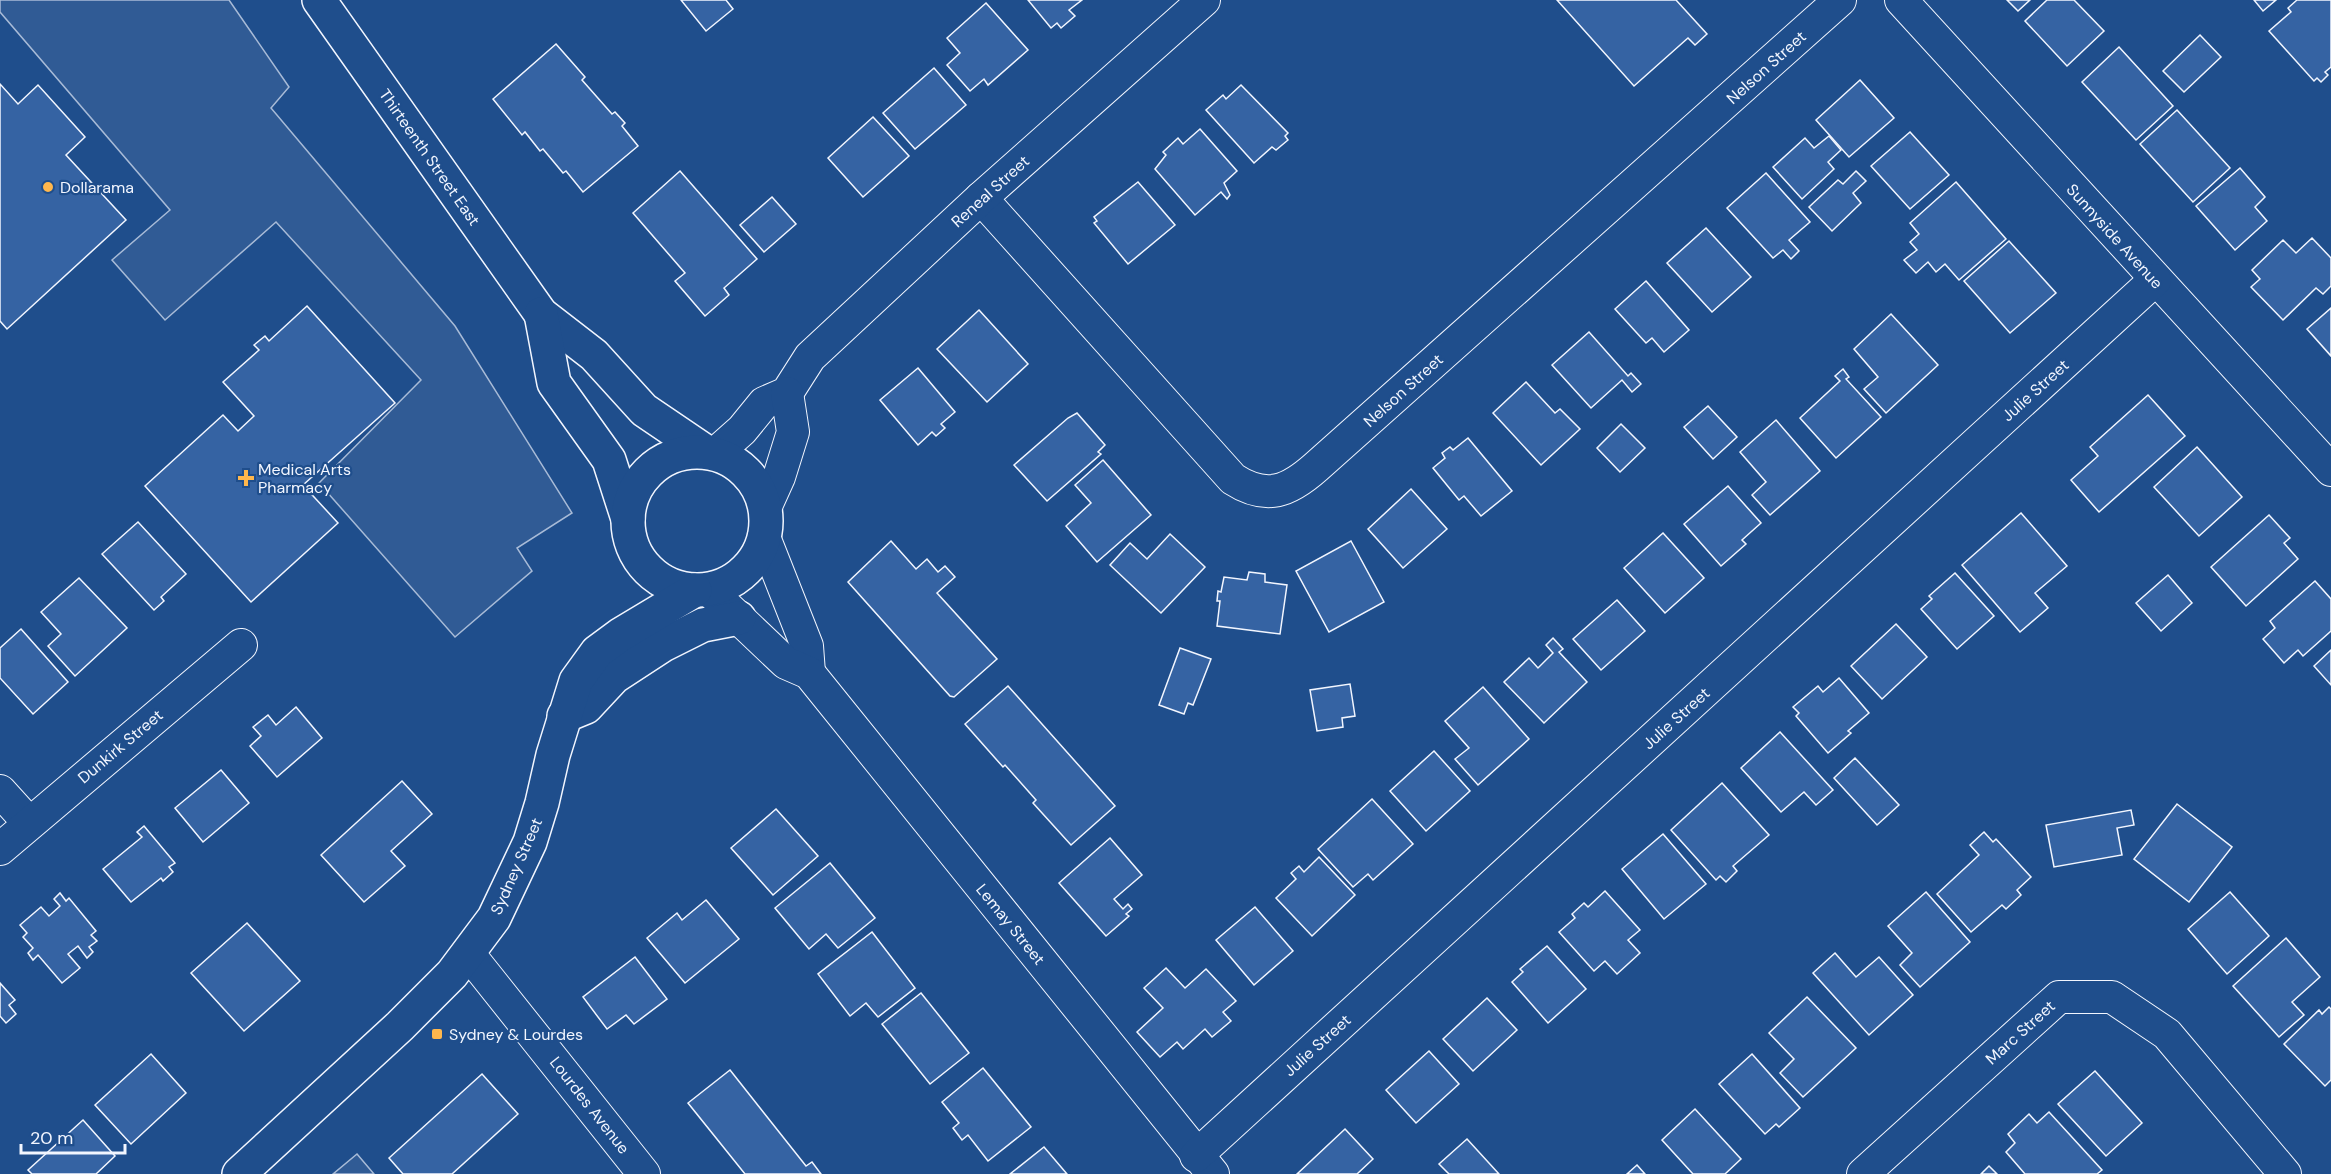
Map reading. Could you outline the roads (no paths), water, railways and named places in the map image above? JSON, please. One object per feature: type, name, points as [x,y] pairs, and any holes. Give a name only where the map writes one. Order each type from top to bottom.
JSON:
[{"type":"street","name":"Thirteenth Street East","points":[[320,0],[541,314],[594,355],[644,410],[710,453]]},
{"type":"street","name":"Reneal Street","points":[[710,453],[742,430],[764,403],[787,393],[810,357],[981,198],[1204,0]]},
{"type":"street","name":"Nelson Street","points":[[981,198],[1233,479],[1260,491],[1284,489],[1298,483],[1840,0]]},
{"type":"street","name":"Sunnyside Avenue","points":[[1901,0],[2331,470]]},
{"type":"street","name":"Julie Street","points":[[1204,1165],[2155,280]]},
{"type":"street","name":"Thirteenth Street East","points":[[541,314],[554,383],[609,460],[627,519]]},
{"type":"street","points":[[787,393],[793,432],[764,523],[752,563],[730,582],[701,590],[674,586],[649,571],[633,547],[627,519],[634,491],[652,468],[677,454],[710,453],[733,462],[744,470],[754,482],[764,523],[778,578],[807,646],[809,673]]},
{"type":"street","name":"Lemay Street","points":[[701,590],[739,618],[786,663],[809,673],[1204,1165]]},
{"type":"street","name":"Sydney Street","points":[[239,1174],[400,1026],[452,974],[494,918],[530,842],[564,716],[576,681],[597,652],[620,635],[701,590]]},
{"type":"street","points":[[564,716],[586,707],[614,677],[663,645],[703,625],[739,618]]},
{"type":"street","name":"Dunkirk Street","points":[[0,849],[241,645]]},
{"type":"street","points":[[0,791],[29,823]]},
{"type":"street","name":"Lourdes Avenue","points":[[468,952],[644,1174]]},
{"type":"street","name":"Marc Street","points":[[1863,1174],[2059,997],[2112,997],[2167,1035],[2285,1174]]},
{"type":"place","name":"Dollarama","points":[[48,187]]},
{"type":"place","name":"Medical Arts Pharmacy","points":[[246,478]]},
{"type":"place","name":"Sydney & Lourdes","points":[[437,1034]]}]
